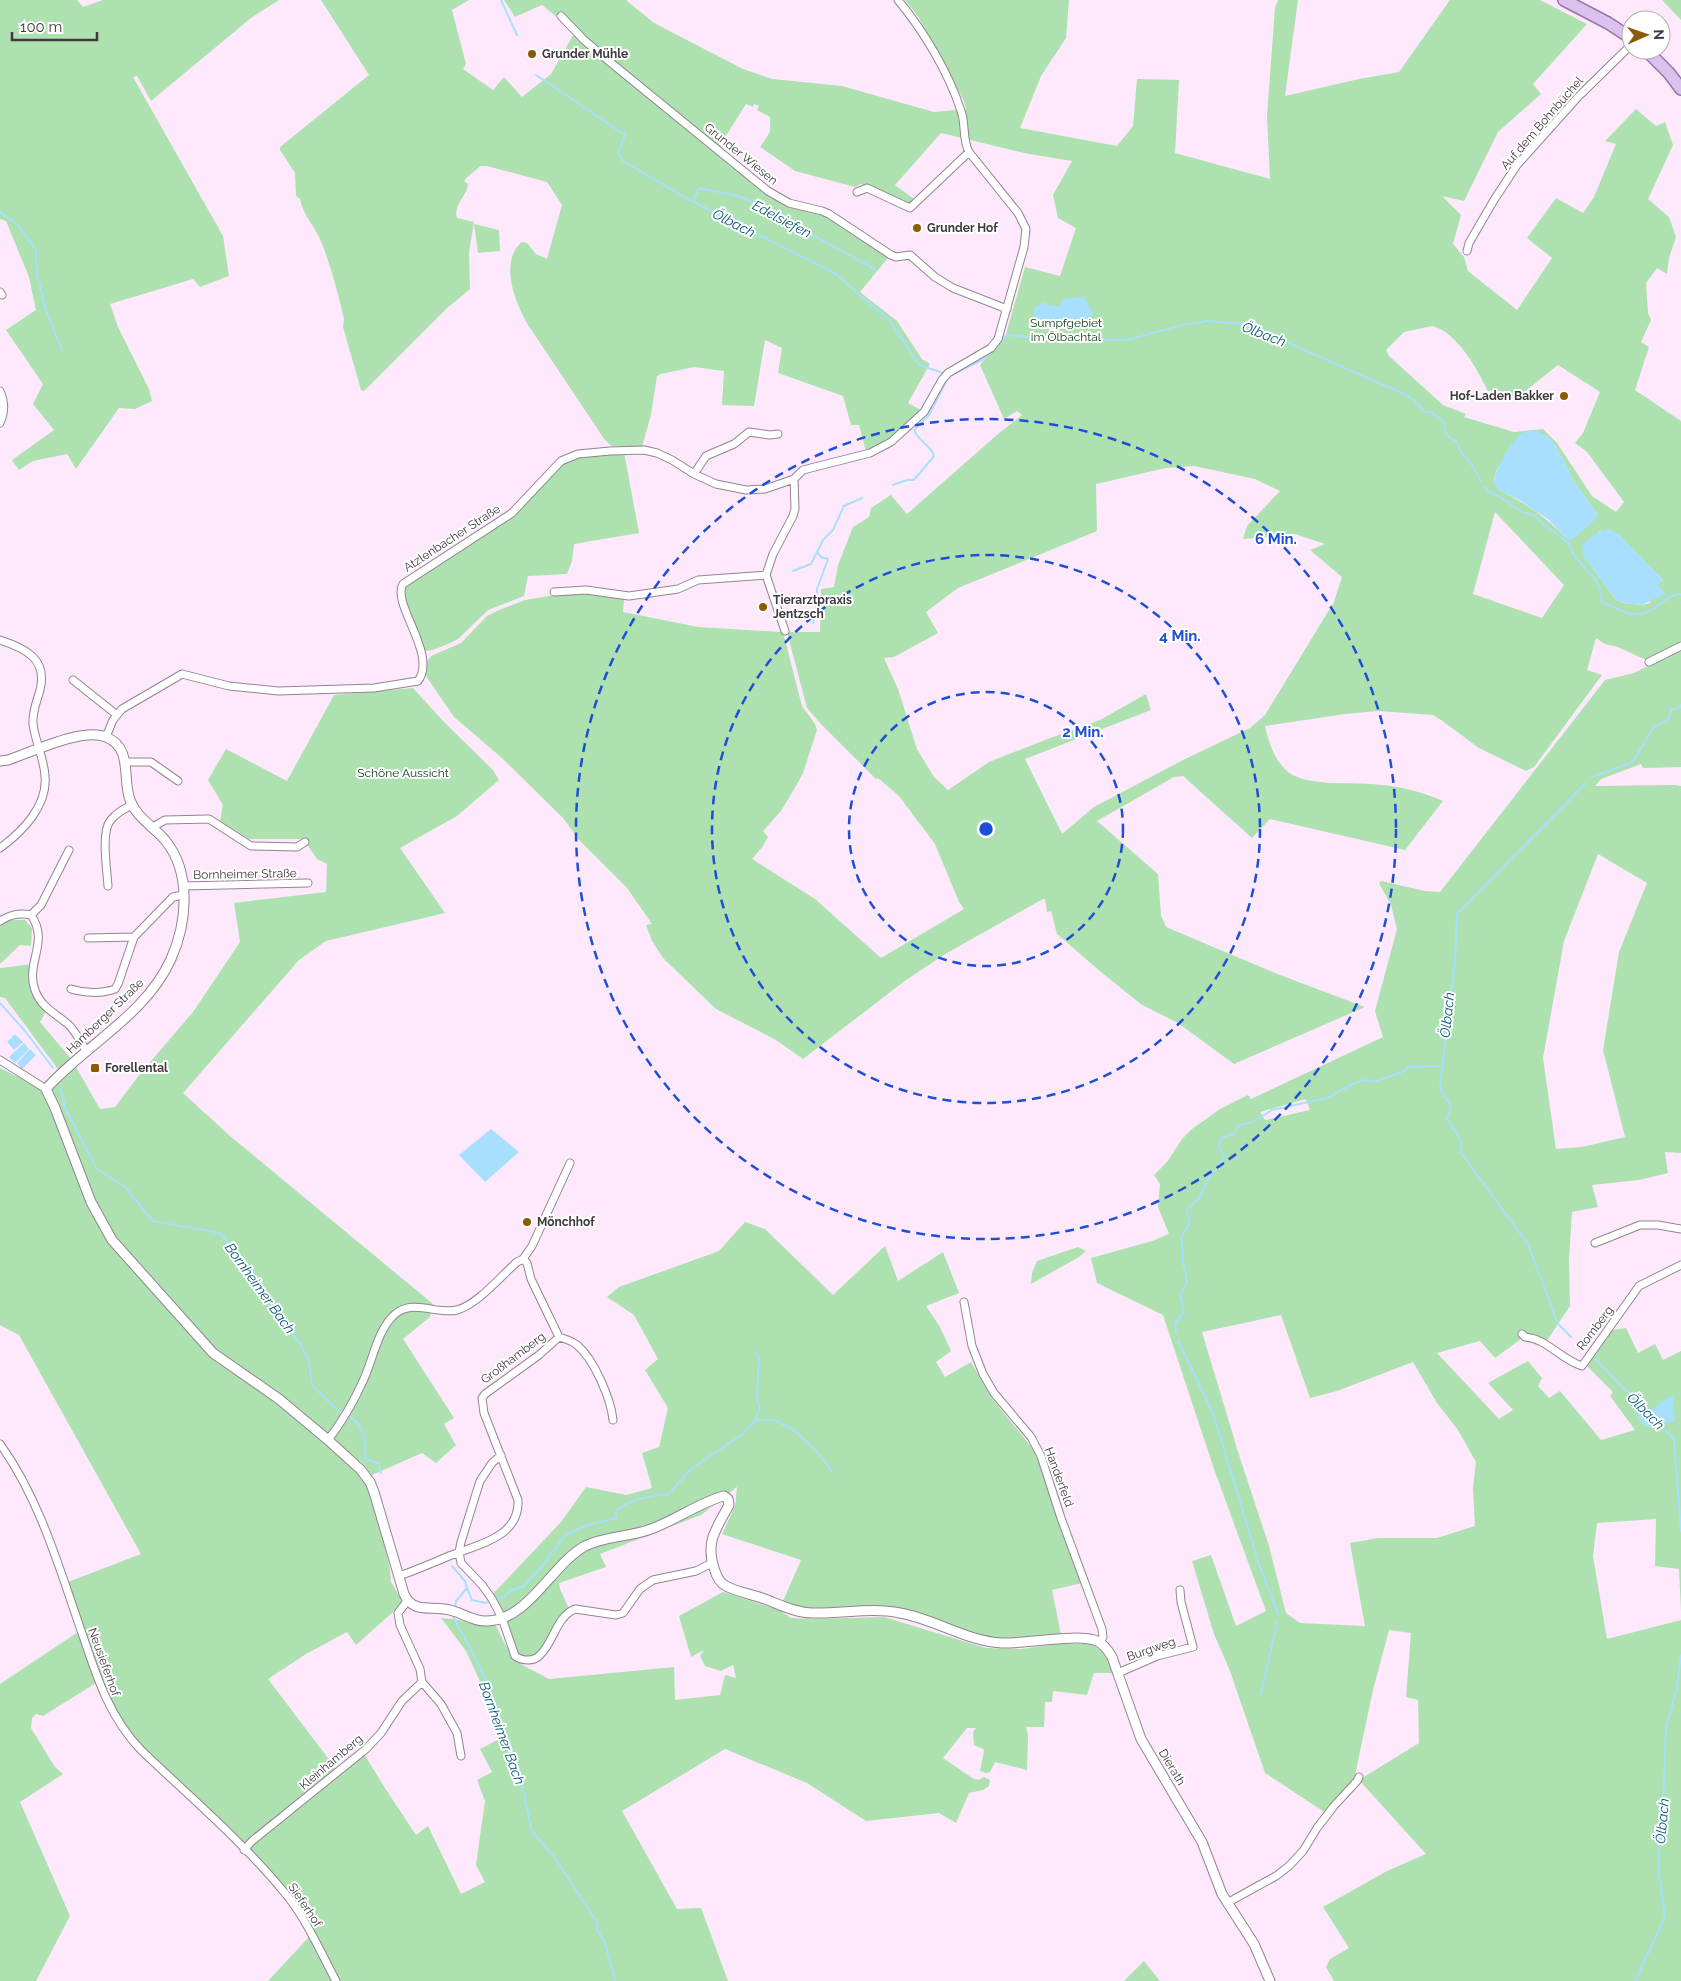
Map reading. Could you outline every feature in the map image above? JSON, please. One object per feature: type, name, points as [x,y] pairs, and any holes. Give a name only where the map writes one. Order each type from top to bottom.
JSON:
[{"type":"main road","points":[[1564,0],[1621,31]]},
{"type":"main road","points":[[1656,60],[1681,89]]},
{"type":"street","name":"Atzlenbacher Straße","points":[[117,715],[128,705],[182,674],[229,686],[278,691],[372,689],[415,682],[420,678],[423,666],[421,650],[402,599],[401,587],[408,580],[507,516],[561,461],[570,456],[610,451],[644,450],[657,453],[694,474],[722,485],[757,491],[794,479],[803,470],[842,462],[870,453],[897,438],[924,412],[948,373],[996,344],[1024,247],[1025,224],[969,152],[964,143],[962,113],[941,66],[916,21],[898,0]]},
{"type":"street","name":"Grunder Wiesen","points":[[561,16],[584,40],[610,62],[768,191],[789,203],[822,210],[891,255],[896,257],[910,255],[934,277],[953,288],[1007,309]]},
{"type":"street","name":"Auf dem Bohnbüchel","points":[[1467,252],[1469,243],[1494,200],[1517,166],[1578,97],[1621,55]]},
{"type":"street","points":[[857,192],[867,188],[910,208],[969,152]]},
{"type":"street","points":[[0,391],[4,406],[0,423]]},
{"type":"street","points":[[694,474],[706,456],[734,444],[748,432],[770,435],[778,434]]},
{"type":"street","points":[[785,631],[766,575],[773,554],[793,516],[795,509],[794,479]]},
{"type":"street","points":[[554,592],[586,590],[629,596],[678,589],[698,580],[766,575]]},
{"type":"street","points":[[0,640],[23,649],[31,655],[38,663],[41,671],[42,680],[33,722],[45,776],[42,799],[25,825],[0,848]]},
{"type":"street","points":[[1649,662],[1681,646]]},
{"type":"street","points":[[74,680],[117,715],[106,737]]},
{"type":"street","points":[[0,760],[8,760],[85,735],[106,737],[121,749],[126,762],[151,762],[178,781]]},
{"type":"street","name":"Hamberger Straße","points":[[46,1089],[132,1011],[160,979],[179,938],[185,912],[178,866],[170,846],[136,811],[132,804],[127,789],[126,762]]},
{"type":"street","points":[[108,886],[105,833],[109,822],[117,813],[132,804]]},
{"type":"street","points":[[152,826],[165,820],[209,818],[251,846],[297,846],[305,842]]},
{"type":"street","points":[[31,915],[42,904],[70,850]]},
{"type":"street","name":"Bornheimer Straße","points":[[183,891],[308,883]]},
{"type":"street","name":"Hamberger Straße","points":[[71,989],[98,992],[114,989],[118,984],[134,937],[172,897],[183,891]]},
{"type":"street","points":[[0,921],[8,915],[20,913],[31,915],[37,924],[39,942],[33,975],[37,995],[47,1008],[74,1032],[87,1052]]},
{"type":"street","points":[[88,938],[134,937]]},
{"type":"street","points":[[0,1060],[46,1089],[91,1202],[112,1240],[214,1353],[280,1398],[360,1469],[370,1482],[398,1576],[408,1600],[413,1605],[420,1608],[451,1610],[481,1621],[502,1618],[522,1607],[561,1564],[579,1550],[598,1541],[652,1529],[724,1496],[728,1499],[729,1505],[713,1535],[710,1546],[712,1562],[719,1581],[726,1586],[790,1609],[813,1613],[879,1610],[901,1613],[979,1639],[995,1642],[1027,1642],[1076,1638],[1100,1642]]},
{"type":"street","points":[[328,1440],[363,1381],[388,1322],[395,1314],[412,1307],[449,1311],[465,1307],[474,1302],[516,1262],[523,1259],[532,1246],[570,1163]]},
{"type":"street","points":[[1595,1243],[1640,1225],[1658,1225],[1681,1229]]},
{"type":"street","name":"Großhamberg","points":[[523,1259],[527,1263],[531,1279],[559,1337]]},
{"type":"street","name":"Romberg","points":[[1522,1334],[1525,1338],[1533,1338],[1546,1344],[1572,1363],[1582,1366],[1639,1286],[1681,1265]]},
{"type":"street","name":"Handerfeld","points":[[964,1302],[972,1346],[983,1374],[994,1393],[1031,1437],[1041,1456],[1061,1518],[1102,1629],[1103,1637],[1100,1642]]},
{"type":"street","name":"Großhamberg","points":[[559,1337],[568,1339],[585,1353],[606,1394],[614,1420]]},
{"type":"street","name":"Großhamberg","points":[[398,1576],[494,1540],[503,1533],[516,1516],[518,1500],[484,1413],[482,1398],[539,1355],[559,1337]]},
{"type":"street","name":"Neusieferhof","points":[[0,1444],[19,1473],[39,1515],[101,1688],[117,1720],[141,1750],[244,1850]]},
{"type":"street","points":[[500,1456],[492,1462],[480,1481],[460,1542],[459,1552],[461,1563],[482,1584],[502,1618],[515,1656],[520,1660],[535,1659],[540,1656],[564,1617],[570,1611],[575,1609],[616,1615],[623,1613],[640,1589],[653,1580],[696,1571],[712,1562]]},
{"type":"street","name":"Burgweg","points":[[1118,1673],[1149,1659],[1193,1647],[1181,1602],[1180,1590]]},
{"type":"street","points":[[408,1600],[397,1616],[422,1675],[422,1682],[441,1704],[451,1721],[459,1741],[461,1756]]},
{"type":"street","name":"Dierath","points":[[1100,1642],[1109,1651],[1141,1739],[1202,1842],[1227,1903],[1254,1944],[1270,1981]]},
{"type":"street","name":"Kleinhamberg","points":[[244,1850],[252,1841],[366,1749],[381,1733],[402,1702],[422,1682]]},
{"type":"street","points":[[1227,1903],[1276,1876],[1290,1866],[1317,1828],[1359,1777]]},
{"type":"street","name":"Sieferhof","points":[[244,1850],[292,1903],[336,1981]]},
{"type":"green space","points":[[0,0],[77,0],[83,7],[103,0],[279,0],[251,18],[151,101],[137,76],[133,77],[223,236],[229,276],[200,287],[193,279],[110,304],[118,327],[149,389],[152,401],[135,409],[119,408],[76,469],[67,454],[33,461],[19,470],[12,460],[54,430],[33,404],[43,384],[6,330],[36,310],[29,277],[6,221],[0,219]]},
{"type":"green space","name":"Sumpfgebiet im Ölbachtal","points":[[321,0],[469,0],[452,10],[466,64],[463,69],[493,90],[504,77],[522,97],[551,74],[575,32],[542,5],[515,17],[504,0],[626,0],[654,23],[743,69],[772,79],[842,86],[934,112],[966,109],[964,101],[919,18],[905,0],[1069,0],[1066,38],[1041,76],[1020,128],[1117,146],[1133,126],[1137,79],[1179,80],[1175,153],[1270,179],[1267,116],[1275,8],[1278,0],[1298,0],[1285,96],[1399,72],[1450,0],[1540,0],[1587,24],[1533,84],[1541,94],[1498,132],[1464,201],[1442,196],[1461,215],[1453,244],[1464,257],[1468,271],[1517,310],[1552,258],[1527,238],[1556,198],[1583,213],[1594,197],[1616,144],[1605,141],[1636,109],[1656,126],[1665,122],[1673,145],[1648,199],[1669,217],[1676,237],[1669,258],[1667,274],[1657,268],[1646,283],[1648,313],[1651,320],[1641,342],[1649,347],[1635,390],[1681,421],[1681,644],[1647,662],[1618,647],[1605,644],[1596,638],[1587,670],[1602,675],[1534,767],[1526,771],[1479,748],[1433,715],[1378,711],[1265,726],[1270,744],[1282,765],[1286,770],[1303,779],[1327,783],[1372,784],[1400,788],[1426,794],[1443,801],[1405,850],[1270,819],[1252,838],[1183,776],[1174,777],[1097,821],[1158,874],[1161,915],[1166,927],[1280,975],[1365,1007],[1234,1064],[1178,1023],[1142,1005],[1057,934],[1051,911],[1047,912],[1045,899],[1043,899],[947,953],[906,980],[803,1059],[776,1040],[716,1009],[663,958],[652,941],[646,925],[652,924],[627,888],[579,840],[563,818],[502,758],[454,717],[426,676],[427,662],[431,656],[461,643],[487,616],[499,610],[525,600],[566,593],[594,594],[624,599],[623,612],[698,627],[783,632],[802,706],[817,730],[803,773],[781,811],[763,831],[768,837],[752,859],[815,899],[881,958],[964,909],[959,902],[935,844],[899,796],[878,778],[876,779],[807,708],[787,632],[820,632],[821,589],[834,587],[838,565],[853,527],[869,517],[871,508],[891,495],[907,514],[1022,415],[1017,411],[1004,419],[980,365],[1006,334],[1025,267],[1060,276],[1076,228],[1058,218],[1053,195],[1072,161],[1029,154],[941,133],[895,185],[914,199],[909,205],[861,184],[855,187],[795,171],[760,147],[770,132],[770,117],[757,110],[759,106],[754,104],[753,107],[746,104],[719,147],[752,177],[788,201],[825,210],[892,253],[860,292],[897,321],[922,359],[930,364],[908,403],[921,410],[896,434],[866,451],[859,425],[851,425],[843,396],[778,373],[782,348],[765,340],[754,406],[722,405],[724,371],[694,367],[661,374],[657,376],[651,415],[642,447],[612,446],[605,440],[528,325],[514,295],[510,272],[511,260],[515,250],[522,242],[527,243],[536,254],[547,259],[562,205],[547,182],[487,166],[480,166],[464,181],[468,184],[467,189],[458,205],[456,213],[457,218],[474,222],[469,252],[470,289],[446,309],[364,391],[361,390],[343,327],[344,319],[328,260],[321,241],[303,210],[300,199],[296,196],[295,173],[280,147],[369,75]],"holes":[[[1432,326],[1450,336],[1465,352],[1488,391],[1518,397],[1558,365],[1600,392],[1583,433],[1575,443],[1587,452],[1624,502],[1616,512],[1592,496],[1557,443],[1543,429],[1514,432],[1464,417],[1466,414],[1443,405],[1389,356],[1386,350],[1404,332]],[[1521,434],[1546,435],[1556,446],[1576,485],[1597,513],[1566,538],[1534,510],[1497,489],[1494,479],[1497,469]],[[1194,466],[1255,479],[1280,491],[1247,526],[1243,539],[1295,534],[1325,544],[1310,550],[1342,577],[1334,602],[1265,715],[1250,728],[1183,760],[1094,807],[1062,834],[1025,759],[1151,710],[1146,694],[1100,720],[989,762],[948,790],[934,777],[917,749],[898,689],[884,658],[894,657],[938,633],[926,612],[958,588],[1097,531],[1096,484],[1166,468]],[[1495,512],[1564,585],[1542,618],[1473,594]],[[1600,531],[1618,534],[1663,580],[1657,584],[1650,603],[1641,605],[1624,603],[1616,600],[1585,558],[1583,545]]]},
{"type":"green space","points":[[1662,0],[1681,0],[1681,20]]},
{"type":"green space","points":[[474,224],[499,230],[500,251],[478,253]]},
{"type":"green space","points":[[624,452],[639,533],[574,544],[572,561],[567,574],[528,576],[524,596],[488,610],[458,639],[434,649],[426,651],[423,648],[407,607],[405,598],[406,585],[507,520],[561,465],[571,459]]},
{"type":"green space","points":[[1681,649],[1681,767],[1643,768],[1641,764],[1601,779],[1595,786],[1681,786],[1681,1153],[1665,1152],[1668,1173],[1639,1180],[1592,1185],[1598,1207],[1572,1212],[1569,1259],[1570,1306],[1546,1342],[1525,1336],[1495,1358],[1480,1341],[1437,1353],[1499,1419],[1513,1410],[1488,1383],[1528,1361],[1542,1378],[1538,1386],[1549,1398],[1560,1391],[1601,1440],[1635,1430],[1610,1396],[1613,1392],[1585,1364],[1612,1330],[1626,1328],[1638,1353],[1655,1344],[1663,1360],[1681,1351],[1681,1611],[1679,1569],[1655,1566],[1656,1519],[1597,1523],[1593,1556],[1607,1639],[1681,1620],[1681,1981],[1334,1981],[1326,1967],[1330,1959],[1349,1948],[1323,1907],[1387,1871],[1426,1854],[1359,1780],[1419,1743],[1418,1700],[1406,1697],[1411,1633],[1389,1630],[1373,1690],[1354,1780],[1326,1813],[1265,1773],[1230,1671],[1214,1634],[1192,1561],[1211,1555],[1236,1626],[1266,1611],[1214,1469],[1163,1315],[1097,1283],[1091,1258],[1152,1241],[1169,1234],[1158,1207],[1160,1184],[1154,1175],[1167,1162],[1182,1139],[1192,1129],[1220,1109],[1248,1095],[1251,1099],[1383,1037],[1375,1011],[1397,929],[1391,905],[1379,883],[1381,881],[1425,891],[1440,892],[1605,680],[1634,673]],"holes":[[[1598,854],[1647,883],[1619,952],[1603,1050],[1625,1137],[1582,1147],[1556,1149],[1543,1058],[1564,941]],[[1306,1099],[1310,1110],[1265,1120],[1260,1112]],[[1281,1315],[1310,1398],[1337,1391],[1413,1362],[1437,1403],[1458,1430],[1476,1462],[1473,1488],[1475,1526],[1437,1538],[1378,1538],[1350,1543],[1365,1626],[1300,1623],[1286,1613],[1269,1546],[1202,1332]]]},
{"type":"green space","name":"Schöne Aussicht","points":[[413,688],[444,722],[493,770],[499,780],[457,816],[400,848],[445,913],[326,941],[299,960],[183,1093],[230,1136],[433,1304],[430,1317],[403,1339],[454,1418],[444,1424],[456,1445],[436,1463],[422,1453],[372,1475],[359,1459],[369,1484],[390,1569],[391,1582],[403,1603],[356,1645],[347,1632],[306,1654],[268,1679],[337,1770],[244,1843],[141,1750],[109,1704],[68,1582],[141,1554],[19,1335],[0,1325],[0,1068],[43,1089],[60,1072],[5,998],[0,997],[0,968],[32,964],[31,985],[45,1013],[40,1022],[72,1060],[100,1109],[115,1107],[140,1074],[193,1012],[240,942],[234,903],[326,892],[327,864],[317,859],[303,839],[249,839],[220,821],[223,805],[208,780],[226,749],[287,781],[334,695]]},
{"type":"green space","points":[[7,920],[25,920],[32,928],[31,946],[20,945],[0,964],[0,925]]},
{"type":"green space","points":[[745,1222],[765,1229],[833,1295],[885,1246],[898,1281],[943,1252],[959,1293],[926,1306],[940,1327],[951,1351],[936,1362],[945,1377],[971,1362],[991,1397],[1037,1454],[1082,1583],[1052,1590],[1063,1644],[1095,1645],[1104,1653],[1113,1671],[1112,1673],[1094,1673],[1087,1695],[1053,1691],[1052,1702],[1045,1702],[1044,1727],[1026,1727],[1028,1736],[1027,1770],[995,1762],[990,1772],[980,1771],[984,1751],[974,1745],[973,1732],[976,1728],[967,1728],[943,1758],[974,1779],[979,1780],[984,1777],[990,1780],[989,1786],[983,1790],[969,1793],[956,1823],[939,1813],[866,1821],[807,1783],[725,1749],[622,1811],[677,1909],[701,1908],[728,1981],[338,1981],[294,1902],[250,1850],[253,1842],[364,1754],[416,1835],[428,1826],[461,1894],[485,1882],[476,1865],[485,1801],[477,1780],[492,1772],[480,1749],[505,1736],[466,1651],[441,1618],[495,1624],[513,1660],[549,1679],[674,1667],[675,1700],[720,1695],[725,1675],[736,1678],[733,1665],[721,1671],[705,1666],[700,1656],[704,1650],[691,1657],[679,1616],[723,1592],[779,1610],[791,1618],[884,1617],[986,1648],[1021,1649],[1050,1645],[1030,1637],[995,1640],[899,1609],[864,1606],[826,1609],[803,1608],[783,1601],[801,1560],[722,1534],[735,1506],[737,1487],[701,1515],[600,1554],[606,1567],[559,1583],[570,1611],[558,1619],[537,1655],[527,1659],[517,1654],[491,1596],[561,1522],[586,1487],[626,1495],[652,1488],[642,1453],[659,1447],[668,1408],[645,1370],[658,1359],[634,1315],[607,1297],[619,1287],[719,1251]]},
{"type":"green space","points":[[1078,1247],[1086,1251],[1079,1257],[1031,1284],[1032,1273],[1037,1261]]},
{"type":"green space","points":[[78,1632],[96,1683],[43,1716],[36,1714],[32,1718],[31,1728],[55,1767],[63,1774],[20,1802],[70,1916],[36,1981],[0,1981],[0,1684]]},
{"type":"green space","points":[[309,1937],[332,1981],[268,1981]]},
{"type":"green space","points":[[1144,1961],[1160,1981],[1124,1981]]},
{"type":"water","points":[[1084,297],[1094,315],[1087,319],[1072,324],[1056,326],[1032,323],[1035,307],[1045,302],[1051,306],[1060,306],[1062,299]]},
{"type":"water","points":[[1532,430],[1546,435],[1556,446],[1576,485],[1597,513],[1596,519],[1571,541],[1549,520],[1519,500],[1497,489],[1494,484],[1503,458],[1512,444],[1522,433]]},
{"type":"water","points":[[1609,529],[1618,534],[1663,580],[1657,584],[1666,594],[1641,605],[1616,600],[1585,558],[1581,549],[1592,536]]},
{"type":"water","points":[[15,1034],[23,1042],[14,1050],[7,1042]]},
{"type":"water","points":[[24,1043],[29,1049],[15,1063],[9,1057]]},
{"type":"water","points":[[30,1049],[36,1055],[22,1069],[17,1063]]},
{"type":"water","points":[[491,1129],[519,1152],[485,1182],[459,1155]]},
{"type":"water","points":[[1671,1396],[1673,1397],[1675,1421],[1662,1423],[1652,1412],[1652,1409]]},
{"type":"water","points":[[1642,1412],[1656,1426],[1652,1428],[1642,1424],[1638,1417],[1639,1413]]},
{"type":"waterway","name":"Ölbach","points":[[501,0],[517,35]]},
{"type":"waterway","name":"Ölbach","points":[[536,75],[625,135],[618,152],[623,161],[688,199],[836,274],[890,321],[919,365],[943,373]]},
{"type":"waterway","name":"Edelsiefen","points":[[693,202],[699,188],[739,196],[875,269]]},
{"type":"waterway","points":[[0,212],[18,225],[36,250],[37,275],[46,310],[62,350]]},
{"type":"waterway","name":"Ölbach","points":[[997,346],[1007,335],[1051,339],[1127,340],[1182,325],[1207,321],[1245,324],[1404,394],[1414,400],[1425,412],[1434,413],[1443,421],[1446,435],[1457,442],[1460,451],[1472,465],[1481,481]]},
{"type":"waterway","points":[[893,485],[907,480],[914,480],[934,456],[914,430],[929,415],[949,376],[982,360],[992,351]]},
{"type":"waterway","name":"Ölbach","points":[[1484,486],[1488,491],[1520,511],[1533,515],[1568,543],[1576,558],[1595,579],[1601,592],[1602,602],[1625,612],[1638,614],[1652,610],[1672,596],[1681,594]]},
{"type":"waterway","points":[[813,623],[816,612],[817,589],[828,559],[821,557],[817,552],[823,540],[833,530],[844,506],[862,498]]},
{"type":"waterway","points":[[793,571],[811,564],[817,552]]},
{"type":"waterway","name":"Ölbach","points":[[1592,777],[1633,762],[1653,728],[1668,719],[1672,709],[1679,708],[1681,705]]},
{"type":"waterway","name":"Ölbach","points":[[1537,1268],[1528,1244],[1461,1153],[1461,1140],[1447,1119],[1451,1106],[1440,1089],[1455,959],[1457,914],[1585,784]]},
{"type":"waterway","points":[[0,1003],[25,1031],[53,1068]]},
{"type":"waterway","points":[[1176,1333],[1175,1323],[1184,1312],[1180,1295],[1187,1282],[1181,1238],[1189,1224],[1187,1209],[1199,1199],[1211,1173],[1219,1168],[1224,1156],[1219,1148],[1221,1138],[1235,1133],[1238,1125],[1253,1122],[1272,1110],[1327,1098],[1355,1083],[1366,1080],[1374,1082],[1404,1071],[1408,1067],[1442,1066]]},
{"type":"waterway","name":"Bornheimer Bach","points":[[60,1088],[66,1110],[97,1169],[125,1187],[153,1221],[220,1233],[252,1271],[270,1303],[301,1345],[309,1361],[312,1385],[334,1407],[343,1412]]},
{"type":"waterway","name":"Ölbach","points":[[1539,1273],[1558,1324],[1571,1337]]},
{"type":"waterway","points":[[1178,1341],[1213,1413],[1259,1564],[1278,1614]]},
{"type":"waterway","points":[[756,1353],[759,1358],[757,1400],[760,1408],[756,1418]]},
{"type":"waterway","name":"Ölbach","points":[[1595,1359],[1674,1439],[1681,1531]]},
{"type":"waterway","name":"Bornheimer Bach","points":[[350,1417],[359,1425],[364,1435],[365,1458],[379,1464],[381,1473]]},
{"type":"waterway","points":[[497,1599],[504,1597],[512,1590],[524,1586],[545,1563],[551,1552],[566,1534],[589,1525],[616,1518],[616,1511],[635,1500],[657,1495],[668,1495],[691,1469],[744,1433],[756,1420],[774,1420],[794,1430],[818,1453],[832,1472]]},
{"type":"waterway","name":"Bornheimer Bach","points":[[452,1566],[465,1581],[467,1588],[456,1601],[455,1609]]},
{"type":"waterway","points":[[467,1588],[472,1600],[485,1603],[490,1601]]},
{"type":"waterway","name":"Bornheimer Bach","points":[[454,1614],[453,1617],[477,1661],[493,1698],[519,1771],[532,1831],[555,1858],[598,1924],[597,1929],[605,1943],[615,1981]]},
{"type":"waterway","points":[[1261,1694],[1277,1622]]},
{"type":"waterway","name":"Ölbach","points":[[1635,1981],[1665,1917],[1659,1874],[1659,1855],[1660,1834],[1664,1822],[1666,1728],[1677,1687],[1681,1655]]},
{"type":"place","name":"Grunder Mühle","points":[[532,54]]},
{"type":"place","name":"Grunder Hof","points":[[917,228]]},
{"type":"place","name":"Hof-Laden Bakker","points":[[1564,396]]},
{"type":"place","name":"Tierarztpraxis Jentzsch","points":[[763,607]]},
{"type":"place","name":"Forellental","points":[[95,1068]]},
{"type":"place","name":"Mönchhof","points":[[527,1222]]}]
